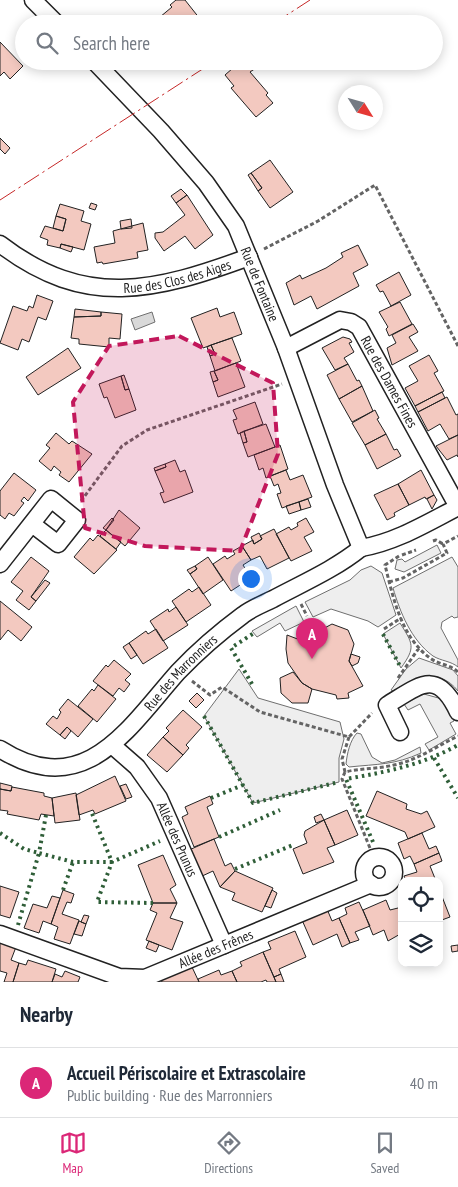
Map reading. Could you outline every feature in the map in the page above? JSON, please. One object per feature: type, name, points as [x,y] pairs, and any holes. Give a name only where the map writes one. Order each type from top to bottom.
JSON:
[{"type":"street","points":[[32,0],[48,15]]},
{"type":"street","name":"Rue de Fontaine","points":[[103,70],[145,113],[206,183],[236,226],[286,348],[334,485],[362,548]]},
{"type":"street","name":"Rue des Clos des Aiges","points":[[0,244],[50,275],[90,287],[112,289],[152,286],[209,272],[249,256]]},
{"type":"street","name":"Rue des Dames Fines","points":[[286,348],[340,320],[351,322],[360,328],[458,507]]},
{"type":"street","points":[[0,564],[51,499],[77,520],[58,544],[32,524]]},
{"type":"street","name":"Rue des Marronniers","points":[[0,749],[22,760],[54,766],[89,760],[113,746],[180,671],[215,637],[245,613],[331,569],[362,548],[387,541],[458,507]]},
{"type":"street","points":[[400,732],[387,705],[421,684],[441,687],[448,693],[458,712]]},
{"type":"street","name":"Allée des Prunus","points":[[113,746],[137,767],[159,798],[224,945]]},
{"type":"street","points":[[370,884],[364,872],[367,863],[374,858]]},
{"type":"street","name":"Allée des Frênes","points":[[0,934],[127,978],[155,976],[370,884],[385,885],[393,873],[388,860],[374,858]]},
{"type":"path","name":"Rue des Clos des Aiges","points":[[249,256],[318,221],[375,185],[458,346]]},
{"type":"path","points":[[71,514],[122,446],[147,430],[296,379]]},
{"type":"path","points":[[443,544],[458,536]]},
{"type":"path","points":[[389,582],[403,578],[447,554],[443,544],[436,540],[428,543]]},
{"type":"path","points":[[421,547],[385,565],[389,582],[401,618],[420,648],[431,659],[452,666],[458,672]]},
{"type":"path","points":[[400,548],[402,555]]},
{"type":"path","points":[[300,601],[307,616]]},
{"type":"path","points":[[384,629],[401,618]]},
{"type":"path","points":[[396,681],[420,648]]},
{"type":"path","points":[[180,671],[210,695],[222,687],[247,704],[268,714],[349,737]]},
{"type":"path","points":[[374,711],[349,737],[342,759],[345,772],[342,779],[374,858]]},
{"type":"path","points":[[345,772],[356,768],[373,769],[395,765],[417,758],[458,736]]},
{"type":"highlighted area","points":[[179,336],[273,383],[278,454],[240,551],[145,546],[85,528],[73,402],[109,346]]},
{"type":"shaded area","points":[[152,312],[155,322],[135,330],[131,319]]},
{"type":"shaded area","points":[[437,545],[441,553],[404,572],[395,569],[397,560],[402,559],[405,562]]},
{"type":"shaded area","points":[[452,557],[458,567],[458,617],[454,618],[452,616],[442,622],[441,628],[458,660],[458,667],[433,656],[418,642],[407,625],[393,588]]},
{"type":"shaded area","points":[[371,566],[382,573],[396,615],[378,627],[368,621],[331,609],[313,617],[305,602],[350,580],[361,570]]},
{"type":"shaded area","points":[[296,606],[304,622],[285,631],[280,623],[257,637],[252,631]]},
{"type":"shaded area","points":[[400,623],[408,636],[411,646],[409,655],[401,668],[383,634]]},
{"type":"shaded area","points":[[419,658],[453,670],[458,676],[458,691],[443,679],[435,677],[418,679],[393,691],[391,690],[406,669]]},
{"type":"shaded area","points":[[239,669],[258,698],[340,722],[344,739],[339,758],[339,782],[253,803],[204,716]]},
{"type":"shaded area","points":[[424,694],[442,699],[454,721],[450,723],[456,734],[429,750],[425,744],[438,737],[420,704],[408,710],[404,704]]},
{"type":"shaded area","points":[[357,733],[361,734],[372,757],[382,763],[395,760],[420,747],[421,753],[394,762],[349,767],[346,764],[348,752],[352,739]]},
{"type":"building","points":[[176,0],[185,0],[197,15],[162,15],[172,7],[170,5]]},
{"type":"building","points":[[0,42],[15,58],[15,70],[19,70],[10,79],[4,72],[0,76]]},
{"type":"building","points":[[231,70],[253,70],[250,72],[268,93],[266,95],[273,103],[256,117],[231,88],[234,86],[225,75]]},
{"type":"building","points":[[0,138],[10,148],[5,154],[0,149]]},
{"type":"building","points":[[270,160],[293,192],[270,208],[258,191],[262,188],[251,173]]},
{"type":"building","points":[[251,173],[262,188],[258,191],[248,175]]},
{"type":"building","points":[[181,189],[187,195],[176,203],[171,196]]},
{"type":"building","points":[[187,195],[213,235],[195,249],[185,236],[164,251],[155,238],[155,233],[163,232],[185,215],[176,203]]},
{"type":"building","points":[[91,203],[97,205],[95,210],[89,208]]},
{"type":"building","points":[[60,204],[84,211],[81,221],[91,224],[84,250],[61,244],[60,248],[47,245],[48,240],[40,237],[45,226],[63,231],[66,219],[56,216]]},
{"type":"building","points":[[56,216],[66,219],[63,231],[53,228]]},
{"type":"building","points":[[131,219],[132,228],[121,229],[120,221]]},
{"type":"building","points":[[143,223],[148,250],[137,252],[138,258],[103,264],[102,262],[97,263],[94,247],[115,243],[113,231]]},
{"type":"building","points":[[61,244],[73,247],[71,252],[60,248]]},
{"type":"building","points":[[358,245],[368,265],[353,273],[359,286],[317,309],[311,296],[294,305],[286,283],[300,275],[302,279],[326,268],[343,257],[341,253]]},
{"type":"building","points":[[399,272],[411,295],[391,306],[383,291],[380,292],[376,285]]},
{"type":"building","points":[[37,295],[53,301],[46,320],[38,317],[29,342],[22,339],[18,350],[0,343],[13,306],[27,311],[29,306],[33,308]]},
{"type":"building","points":[[400,302],[412,324],[389,336],[386,329],[388,327],[379,312]]},
{"type":"building","points":[[217,308],[220,317],[234,312],[242,334],[203,348],[191,318]]},
{"type":"building","points":[[75,309],[101,312],[101,316],[74,317]]},
{"type":"building","points":[[101,312],[122,314],[120,339],[109,338],[109,347],[79,344],[79,339],[71,338],[74,317],[101,316]]},
{"type":"building","points":[[413,324],[418,332],[409,337],[418,351],[392,365],[387,348],[396,343],[392,335]]},
{"type":"building","points":[[343,337],[350,339],[352,342],[349,343],[354,352],[344,358],[348,364],[335,370],[322,348]]},
{"type":"building","points":[[232,338],[241,361],[215,371],[210,356],[215,354],[211,345]]},
{"type":"building","points":[[211,345],[215,354],[210,356],[207,347]]},
{"type":"building","points":[[68,348],[81,368],[38,395],[26,377]]},
{"type":"building","points":[[429,355],[438,371],[434,373],[444,391],[415,406],[405,388],[418,381],[409,366]]},
{"type":"building","points":[[236,363],[245,387],[218,397],[213,382],[218,380],[214,371]]},
{"type":"building","points":[[348,364],[357,381],[359,380],[362,386],[339,399],[327,375]]},
{"type":"building","points":[[214,371],[218,380],[213,382],[210,372]]},
{"type":"building","points":[[124,375],[129,389],[125,390],[121,376]]},
{"type":"building","points":[[121,376],[125,390],[129,389],[136,410],[115,418],[107,397],[104,398],[99,384]]},
{"type":"building","points":[[362,386],[373,411],[352,422],[339,399]]},
{"type":"building","points":[[442,392],[445,398],[418,412],[415,406]]},
{"type":"building","points":[[447,397],[456,415],[458,414],[458,435],[449,439],[440,424],[428,431],[418,412]]},
{"type":"building","points":[[255,402],[263,424],[238,434],[233,420],[237,419],[233,410]]},
{"type":"building","points":[[375,410],[379,418],[377,419],[386,434],[365,445],[352,423]]},
{"type":"building","points":[[266,424],[275,447],[248,457],[243,443],[247,442],[244,431]]},
{"type":"building","points":[[244,431],[247,442],[243,443],[240,433]]},
{"type":"building","points":[[56,433],[69,444],[72,441],[92,454],[69,482],[59,475],[61,472],[54,466],[51,471],[39,461],[50,448],[46,445]]},
{"type":"building","points":[[386,434],[394,450],[397,449],[401,456],[377,469],[365,445]]},
{"type":"building","points":[[458,435],[458,457],[457,455],[447,460],[436,446]]},
{"type":"building","points":[[280,445],[288,469],[266,478],[263,468],[259,470],[254,455]]},
{"type":"building","points":[[175,460],[180,472],[185,470],[193,492],[164,503],[160,493],[164,492],[155,471],[166,467],[165,464]]},
{"type":"building","points":[[165,464],[166,467],[155,471],[154,468]]},
{"type":"building","points":[[286,470],[290,480],[303,475],[312,497],[282,508],[277,494],[281,493],[278,484],[274,486],[270,476]]},
{"type":"building","points":[[421,470],[434,495],[409,505],[398,484]]},
{"type":"building","points":[[14,473],[36,490],[28,501],[24,497],[21,501],[24,503],[14,516],[9,513],[5,519],[0,515],[0,491]]},
{"type":"building","points":[[398,484],[409,505],[394,513],[395,516],[387,520],[374,495]]},
{"type":"building","points":[[434,495],[437,500],[432,509],[427,499]]},
{"type":"building","points":[[308,499],[311,507],[301,510],[299,502]]},
{"type":"building","points":[[299,502],[301,510],[289,514],[286,506]]},
{"type":"building","points":[[119,510],[140,528],[125,546],[106,530]]},
{"type":"building","points":[[112,518],[114,520],[106,530],[103,528]]},
{"type":"building","points":[[306,518],[314,532],[304,537],[312,551],[291,561],[276,534],[289,527],[291,530],[298,526],[297,523]]},
{"type":"building","points":[[274,529],[289,558],[267,569],[260,556],[251,560],[242,546],[253,540],[254,544],[262,539],[260,536]]},
{"type":"building","points":[[106,530],[121,542],[116,549],[100,536]]},
{"type":"building","points":[[259,533],[262,539],[254,544],[251,537]]},
{"type":"building","points":[[98,535],[117,550],[94,574],[74,557],[90,538],[93,541]]},
{"type":"building","points":[[242,546],[251,560],[243,565],[251,578],[231,591],[213,564],[225,556],[227,559],[235,554],[233,551]]},
{"type":"building","points":[[31,557],[49,571],[31,597],[36,601],[29,610],[16,600],[23,591],[11,582]]},
{"type":"building","points":[[208,557],[223,580],[203,594],[190,574],[197,569],[195,566]]},
{"type":"building","points":[[195,566],[197,569],[190,574],[187,570]]},
{"type":"building","points":[[45,580],[50,583],[36,601],[31,597]]},
{"type":"building","points":[[199,587],[211,605],[186,622],[172,601],[189,589],[192,592]]},
{"type":"building","points":[[0,601],[32,627],[21,641],[8,630],[0,640]]},
{"type":"building","points":[[176,607],[188,625],[163,641],[150,621],[168,609],[169,612]]},
{"type":"building","points":[[332,624],[348,630],[354,644],[349,661],[363,686],[348,693],[349,698],[337,699],[336,695],[312,689],[302,683],[288,663],[287,635],[316,646],[320,635],[319,631]]},
{"type":"building","points":[[156,629],[168,648],[143,664],[129,643],[146,631],[148,634]]},
{"type":"building","points":[[319,631],[320,635],[316,646],[311,644]]},
{"type":"building","points":[[129,643],[137,655],[131,659],[123,647]]},
{"type":"building","points":[[351,654],[360,657],[358,663],[352,666],[349,661]]},
{"type":"building","points":[[114,660],[131,674],[125,680],[130,684],[124,692],[119,688],[113,696],[93,681],[106,665],[108,667]]},
{"type":"building","points":[[293,672],[302,683],[312,689],[308,703],[292,703],[281,693],[280,678]]},
{"type":"building","points":[[98,685],[116,699],[97,722],[78,706],[92,689],[94,691]]},
{"type":"building","points":[[197,693],[204,700],[196,708],[189,701]]},
{"type":"building","points":[[68,699],[93,719],[78,737],[67,727],[60,735],[46,724],[53,716],[57,719],[61,712],[59,710]]},
{"type":"building","points":[[183,710],[202,727],[186,745],[189,748],[183,755],[163,737],[169,731],[166,728]]},
{"type":"building","points":[[67,727],[71,731],[65,739],[60,735]]},
{"type":"building","points":[[163,737],[183,755],[167,772],[147,755]]},
{"type":"building","points":[[115,776],[126,801],[95,814],[93,810],[79,815],[76,795]]},
{"type":"building","points":[[0,783],[12,786],[11,791],[0,789]]},
{"type":"building","points":[[126,784],[132,797],[126,799],[120,786]]},
{"type":"building","points":[[12,787],[44,793],[44,796],[52,798],[54,816],[41,814],[39,820],[7,814],[8,811],[0,810],[0,789],[11,791]]},
{"type":"building","points":[[377,791],[407,804],[406,809],[421,814],[427,811],[435,827],[408,839],[405,832],[366,816]]},
{"type":"building","points":[[76,793],[80,820],[55,823],[52,798]]},
{"type":"building","points":[[210,796],[213,804],[207,807],[219,837],[194,847],[182,817],[188,814],[185,807]]},
{"type":"building","points":[[347,810],[358,835],[335,845],[324,820]]},
{"type":"building","points":[[321,814],[324,820],[316,823],[314,817]]},
{"type":"building","points":[[324,820],[335,845],[327,848],[334,862],[303,874],[293,849],[307,843],[304,835],[305,831]]},
{"type":"building","points":[[422,833],[429,849],[436,846],[439,853],[414,864],[410,856],[404,859],[398,843]]},
{"type":"building","points":[[214,839],[225,866],[231,863],[235,871],[220,887],[213,871],[200,877],[189,850]]},
{"type":"building","points":[[439,853],[442,861],[430,866],[434,877],[404,877],[417,872],[414,864]]},
{"type":"building","points":[[163,855],[176,885],[170,889],[177,903],[153,903],[138,865]]},
{"type":"building","points":[[235,871],[273,888],[262,912],[232,900],[235,893],[220,887]]},
{"type":"building","points":[[0,886],[19,892],[10,918],[0,915]]},
{"type":"building","points":[[63,890],[74,894],[71,903],[67,902],[62,914],[79,920],[70,944],[54,939],[58,927],[51,924]]},
{"type":"building","points":[[272,890],[277,893],[271,908],[265,906]]},
{"type":"building","points":[[52,896],[60,898],[51,924],[43,921],[39,933],[24,928],[33,904],[47,908]]},
{"type":"building","points":[[443,899],[450,917],[443,920]]},
{"type":"building","points":[[386,900],[390,910],[398,908],[398,935],[388,941],[384,930],[373,935],[363,910]]},
{"type":"building","points":[[359,902],[370,926],[355,932],[359,940],[350,943],[339,918],[347,914],[345,908]]},
{"type":"building","points":[[153,903],[177,903],[170,918],[183,922],[172,950],[146,940],[157,913],[150,910]]},
{"type":"building","points":[[327,909],[332,921],[339,918],[350,943],[342,947],[337,934],[313,945],[302,920]]},
{"type":"building","points":[[84,915],[89,916],[86,924],[81,922]]},
{"type":"building","points":[[79,921],[86,924],[82,936],[74,934]]},
{"type":"building","points":[[295,931],[306,957],[279,969],[281,974],[274,977],[263,952],[271,949],[268,942]]},
{"type":"building","points":[[149,941],[159,945],[156,952],[146,948]]},
{"type":"building","points":[[0,942],[16,947],[11,960],[19,963],[13,982],[4,982],[7,973],[0,971]]},
{"type":"building","points":[[458,945],[458,951],[452,952],[451,946]]},
{"type":"building","points":[[263,952],[276,982],[267,982],[266,980],[261,982],[237,982],[232,971],[242,966],[240,962]]},
{"type":"building","points":[[28,960],[56,969],[52,982],[13,982],[19,963],[26,965]]},
{"type":"building","points":[[192,967],[199,982],[162,982],[161,980]]},
{"type":"building","points":[[219,970],[221,975],[232,971],[237,982],[199,982],[198,979]]},
{"type":"building","points":[[65,971],[80,977],[78,982],[52,982],[55,974],[62,977]]},
{"type":"building","points":[[281,974],[284,982],[276,982],[274,977]]},
{"type":"hedge","points":[[252,684],[231,648],[254,633]]},
{"type":"hedge","points":[[383,634],[401,668]]},
{"type":"hedge","points":[[204,716],[253,803],[339,782]]},
{"type":"hedge","points":[[373,842],[346,779],[417,763],[458,745]]},
{"type":"hedge","points":[[434,758],[458,798]]},
{"type":"hedge","points":[[211,798],[243,785]]},
{"type":"hedge","points":[[219,837],[280,810]]},
{"type":"hedge","points":[[46,815],[39,853],[73,862],[112,862],[91,811]]},
{"type":"hedge","points":[[0,833],[24,849],[39,853],[18,925]]},
{"type":"hedge","points":[[153,903],[97,902],[112,862],[160,841]]},
{"type":"hedge","points":[[235,869],[293,845]]},
{"type":"hedge","points":[[63,890],[73,862]]},
{"type":"power","points":[[287,15],[310,0]]},
{"type":"power","points":[[0,200],[201,70]]},
{"type":"place","name":"Accueil Périscolaire et Extrascolaire","points":[[312,659]]}]
